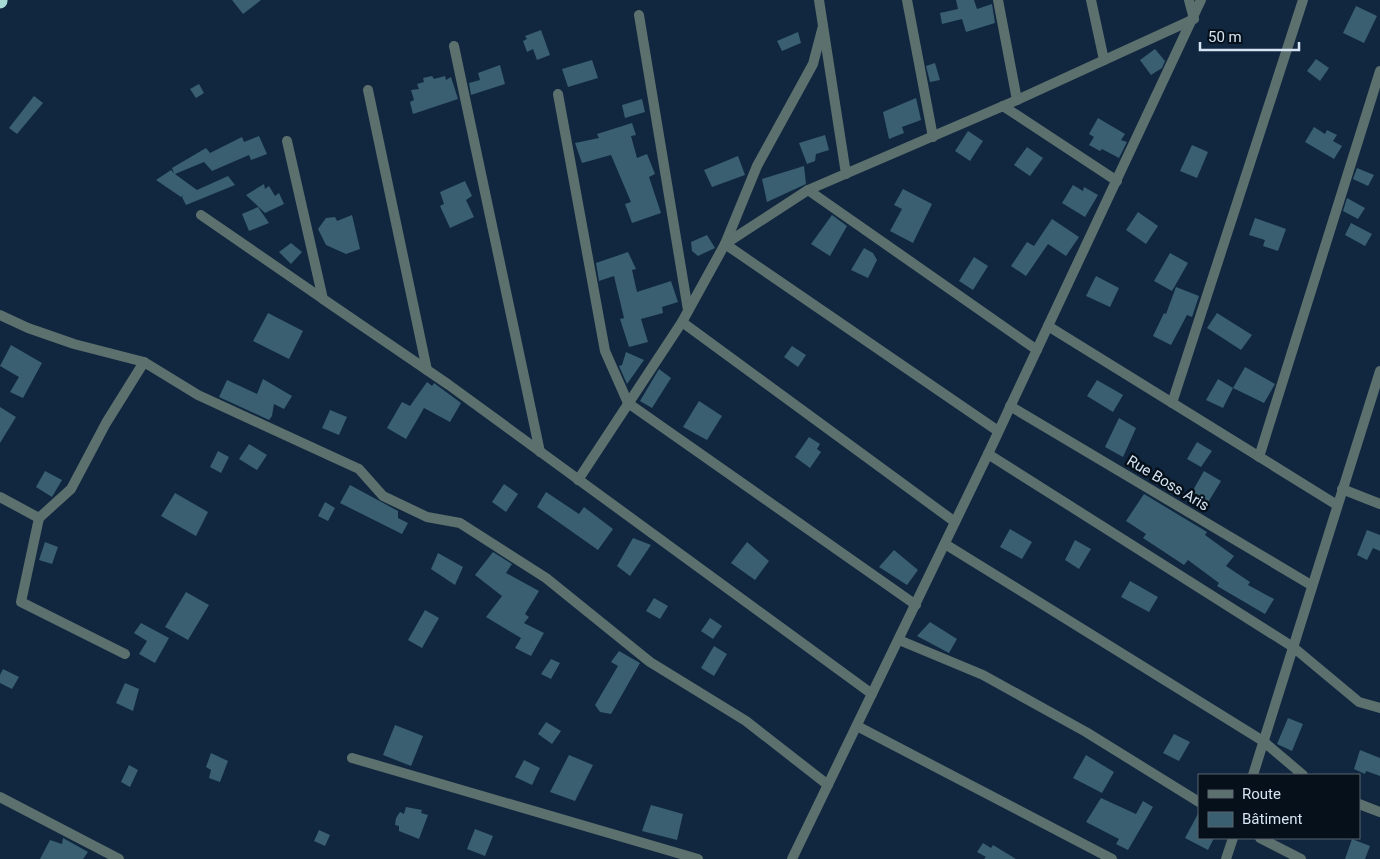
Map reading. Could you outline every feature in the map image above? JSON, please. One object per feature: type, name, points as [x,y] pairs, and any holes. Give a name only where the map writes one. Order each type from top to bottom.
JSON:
[{"type":"street","points":[[819,0],[846,174]]},
{"type":"street","points":[[907,0],[933,137]]},
{"type":"street","points":[[998,0],[1017,100]]},
{"type":"street","points":[[1091,0],[1104,60]]},
{"type":"street","points":[[1189,0],[1194,19]]},
{"type":"street","points":[[792,859],[916,605],[1202,0]]},
{"type":"street","points":[[1172,403],[1303,0]]},
{"type":"street","points":[[639,15],[688,310]]},
{"type":"street","points":[[725,244],[808,190],[1004,106],[1194,19]]},
{"type":"street","points":[[578,480],[682,322],[725,244],[757,166],[813,64],[823,26]]},
{"type":"street","points":[[454,46],[540,452]]},
{"type":"street","points":[[1259,457],[1380,71]]},
{"type":"street","points":[[368,90],[428,370]]},
{"type":"street","points":[[558,94],[605,351],[628,403],[916,605]]},
{"type":"street","points":[[1004,106],[1117,181]]},
{"type":"street","points":[[287,141],[323,299]]},
{"type":"street","points":[[808,190],[1037,350]]},
{"type":"street","points":[[202,215],[428,370],[872,694]]},
{"type":"street","points":[[725,244],[998,431]]},
{"type":"street","points":[[0,315],[28,328],[74,344],[144,362],[198,395],[359,469],[383,496],[427,517],[460,523],[546,578],[650,662],[746,721],[828,785]]},
{"type":"street","points":[[682,322],[955,522]]},
{"type":"street","points":[[1048,326],[1337,505]]},
{"type":"street","points":[[125,654],[22,602],[38,518],[70,489],[106,423],[144,362]]},
{"type":"street","points":[[1253,774],[1380,371]]},
{"type":"street","name":"Rue Boss Aris","points":[[1010,406],[1311,586]]},
{"type":"street","points":[[988,454],[1292,647],[1359,702],[1380,708]]},
{"type":"street","points":[[1342,489],[1380,504]]},
{"type":"street","points":[[0,497],[38,518]]},
{"type":"street","points":[[945,544],[1263,742],[1302,774]]},
{"type":"street","points":[[898,640],[983,675],[1086,732],[1198,801]]},
{"type":"street","points":[[857,726],[1112,859]]},
{"type":"street","points":[[352,758],[698,859]]},
{"type":"street","points":[[0,797],[119,859]]},
{"type":"street","points":[[1360,804],[1380,812]]},
{"type":"street","points":[[1226,859],[1233,839]]},
{"type":"street","points":[[1262,839],[1301,859]]},
{"type":"building","points":[[232,0],[261,0],[243,14]]},
{"type":"building","points":[[956,0],[974,0],[977,9],[992,4],[995,23],[966,32],[962,19],[942,24],[940,13],[958,9]]},
{"type":"building","points":[[1356,6],[1377,16],[1364,43],[1343,33]]},
{"type":"building","points":[[541,30],[550,55],[537,60],[533,49],[527,52],[523,41],[527,39],[525,36]]},
{"type":"building","points":[[798,32],[801,43],[782,51],[777,41]]},
{"type":"building","points":[[1155,49],[1165,61],[1162,68],[1151,75],[1140,60]]},
{"type":"building","points":[[1316,59],[1329,68],[1320,81],[1307,71]]},
{"type":"building","points":[[592,60],[598,78],[568,87],[562,69]]},
{"type":"building","points":[[935,63],[940,80],[930,82],[926,66]]},
{"type":"building","points":[[500,65],[505,84],[471,95],[469,83],[480,80],[478,73]]},
{"type":"building","points":[[432,76],[434,79],[445,76],[446,80],[451,77],[458,99],[413,114],[410,102],[414,100],[411,90],[419,89],[417,84],[424,82],[423,78]]},
{"type":"building","points":[[199,84],[204,93],[196,98],[190,89]]},
{"type":"building","points":[[34,96],[43,103],[17,134],[9,128]]},
{"type":"building","points":[[916,98],[921,120],[902,127],[904,133],[889,139],[883,112]]},
{"type":"building","points":[[642,99],[645,112],[625,118],[622,105]]},
{"type":"building","points":[[1098,118],[1125,134],[1121,140],[1127,142],[1119,158],[1089,145],[1094,137],[1089,134]]},
{"type":"building","points":[[632,123],[636,135],[631,136],[637,158],[647,154],[655,174],[649,177],[661,213],[632,223],[625,204],[631,202],[611,155],[582,163],[575,143],[599,138],[597,134]]},
{"type":"building","points":[[1314,127],[1325,134],[1327,130],[1337,135],[1333,141],[1342,146],[1334,159],[1305,142]]},
{"type":"building","points":[[968,131],[983,141],[970,161],[955,151]]},
{"type":"building","points":[[825,135],[829,150],[816,154],[815,161],[807,164],[799,143]]},
{"type":"building","points":[[259,136],[267,154],[251,160],[249,155],[212,171],[204,162],[175,174],[197,190],[228,176],[235,185],[186,205],[182,197],[184,195],[181,197],[156,180],[171,170],[174,173],[172,168],[206,148],[210,153],[242,137],[244,142]]},
{"type":"building","points":[[1192,145],[1208,152],[1197,178],[1180,171]]},
{"type":"building","points":[[1027,147],[1043,158],[1030,176],[1014,165]]},
{"type":"building","points":[[738,156],[745,175],[712,187],[704,170]]},
{"type":"building","points":[[804,166],[806,184],[767,202],[762,179]]},
{"type":"building","points":[[1357,168],[1374,175],[1368,186],[1353,179]]},
{"type":"building","points":[[465,181],[472,196],[466,200],[474,217],[450,228],[440,206],[444,204],[440,192]]},
{"type":"building","points":[[264,184],[265,189],[269,186],[275,196],[279,193],[284,204],[265,213],[246,195]]},
{"type":"building","points":[[1073,185],[1083,191],[1084,187],[1098,195],[1085,217],[1062,203]]},
{"type":"building","points":[[903,189],[932,204],[913,243],[890,231],[902,209],[894,205]]},
{"type":"building","points":[[1347,198],[1365,208],[1358,219],[1343,211]]},
{"type":"building","points":[[258,207],[269,223],[249,231],[242,214]]},
{"type":"building","points":[[1138,212],[1158,226],[1146,244],[1126,230]]},
{"type":"building","points":[[352,215],[360,249],[346,254],[326,245],[318,229],[326,218],[335,217],[337,221]]},
{"type":"building","points":[[832,215],[847,226],[830,256],[811,244]]},
{"type":"building","points":[[1255,218],[1286,229],[1278,251],[1263,246],[1265,240],[1249,235]]},
{"type":"building","points":[[1052,219],[1079,237],[1066,256],[1048,244],[1026,276],[1011,266],[1027,242],[1034,246]]},
{"type":"building","points":[[1351,223],[1372,234],[1365,246],[1345,235]]},
{"type":"building","points":[[707,235],[715,248],[698,256],[692,251],[691,242]]},
{"type":"building","points":[[291,243],[302,252],[291,264],[279,252]]},
{"type":"building","points":[[864,248],[873,253],[877,260],[868,278],[851,270]]},
{"type":"building","points":[[628,252],[636,269],[632,270],[637,292],[671,281],[678,302],[662,307],[663,313],[641,319],[648,342],[629,347],[620,319],[624,318],[614,276],[599,281],[596,263]]},
{"type":"building","points":[[1170,253],[1188,263],[1172,291],[1154,281]]},
{"type":"building","points":[[974,257],[988,266],[973,290],[959,281]]},
{"type":"building","points":[[1096,276],[1119,288],[1110,307],[1086,296]]},
{"type":"building","points":[[1176,287],[1199,296],[1192,317],[1187,315],[1171,345],[1153,336],[1164,313],[1166,314]]},
{"type":"building","points":[[268,313],[303,331],[289,359],[253,341]]},
{"type":"building","points":[[1217,313],[1252,335],[1241,350],[1207,328]]},
{"type":"building","points":[[11,345],[42,363],[23,398],[10,392],[19,377],[0,366]]},
{"type":"building","points":[[792,346],[806,355],[798,367],[784,357]]},
{"type":"building","points":[[626,352],[644,360],[627,384],[619,366],[622,365]]},
{"type":"building","points":[[1245,367],[1275,384],[1264,403],[1233,388]]},
{"type":"building","points":[[659,369],[671,378],[652,408],[640,401]]},
{"type":"building","points":[[263,379],[292,396],[284,409],[274,404],[272,416],[269,420],[219,397],[227,380],[257,394]]},
{"type":"building","points":[[1218,379],[1233,388],[1223,408],[1206,400]]},
{"type":"building","points":[[1097,380],[1123,395],[1113,412],[1087,396]]},
{"type":"building","points":[[427,382],[432,386],[434,383],[461,403],[450,422],[424,408],[406,439],[387,428],[402,402],[410,406]]},
{"type":"building","points":[[699,401],[722,416],[707,440],[683,427]]},
{"type":"building","points":[[0,407],[16,417],[0,443]]},
{"type":"building","points":[[330,410],[347,417],[339,435],[322,428]]},
{"type":"building","points":[[1119,418],[1136,428],[1123,457],[1105,447]]},
{"type":"building","points":[[809,437],[820,444],[817,449],[821,452],[810,468],[795,457]]},
{"type":"building","points":[[1197,442],[1212,451],[1201,467],[1187,459]]},
{"type":"building","points":[[249,444],[267,455],[257,470],[239,459]]},
{"type":"building","points":[[218,451],[229,457],[221,473],[210,467]]},
{"type":"building","points":[[45,471],[62,480],[52,497],[36,487]]},
{"type":"building","points":[[1204,471],[1221,481],[1204,509],[1188,499]]},
{"type":"building","points":[[504,484],[518,494],[506,512],[492,502]]},
{"type":"building","points":[[350,485],[398,511],[398,518],[408,523],[402,534],[340,503]]},
{"type":"building","points":[[546,492],[579,514],[584,507],[613,529],[598,550],[537,507]]},
{"type":"building","points":[[175,493],[208,512],[196,536],[161,516]]},
{"type":"building","points":[[1144,494],[1207,532],[1205,535],[1234,556],[1226,566],[1250,582],[1248,585],[1274,599],[1265,614],[1217,586],[1219,583],[1188,560],[1184,565],[1143,538],[1146,534],[1126,521]]},
{"type":"building","points":[[325,502],[335,508],[328,521],[318,516]]},
{"type":"building","points":[[1010,529],[1032,542],[1022,559],[1000,547]]},
{"type":"building","points":[[1367,530],[1380,535],[1380,551],[1373,548],[1367,560],[1357,555]]},
{"type":"building","points":[[633,538],[651,545],[630,576],[617,566]]},
{"type":"building","points":[[1075,540],[1091,549],[1079,569],[1065,560]]},
{"type":"building","points":[[45,542],[58,547],[52,564],[39,560]]},
{"type":"building","points":[[747,542],[769,561],[755,580],[731,563]]},
{"type":"building","points":[[894,550],[918,570],[907,585],[879,567]]},
{"type":"building","points":[[493,552],[512,564],[506,573],[539,591],[525,614],[529,617],[524,623],[544,633],[531,656],[515,648],[521,638],[486,617],[502,596],[475,575]]},
{"type":"building","points":[[438,553],[463,567],[455,585],[431,569]]},
{"type":"building","points":[[1130,581],[1158,597],[1149,612],[1121,597]]},
{"type":"building","points":[[186,592],[209,605],[188,640],[165,627]]},
{"type":"building","points":[[654,598],[668,606],[660,619],[646,611]]},
{"type":"building","points":[[425,610],[439,618],[422,648],[408,640]]},
{"type":"building","points":[[710,618],[722,626],[713,639],[701,631]]},
{"type":"building","points":[[930,622],[957,639],[949,653],[917,636]]},
{"type":"building","points":[[141,623],[169,638],[155,663],[139,654],[147,641],[134,633]]},
{"type":"building","points":[[714,646],[727,654],[714,676],[701,668]]},
{"type":"building","points":[[619,651],[640,663],[611,714],[600,712],[595,705],[618,666],[611,662]]},
{"type":"building","points":[[551,659],[560,663],[551,679],[541,674]]},
{"type":"building","points":[[3,669],[19,677],[12,689],[0,683],[0,675]]},
{"type":"building","points":[[125,683],[139,689],[133,711],[116,703]]},
{"type":"building","points":[[1288,718],[1303,724],[1292,751],[1277,744]]},
{"type":"building","points":[[546,722],[561,731],[552,744],[538,734]]},
{"type":"building","points":[[395,725],[423,736],[411,766],[383,755]]},
{"type":"building","points":[[1174,734],[1190,742],[1179,761],[1163,753]]},
{"type":"building","points":[[1360,750],[1380,758],[1380,776],[1366,771],[1365,774],[1354,769]]},
{"type":"building","points":[[211,753],[228,761],[220,782],[209,778],[211,770],[206,767]]},
{"type":"building","points":[[569,755],[593,765],[575,801],[550,792]]},
{"type":"building","points":[[1086,755],[1114,772],[1102,793],[1073,778]]},
{"type":"building","points":[[524,760],[540,768],[532,785],[515,777]]},
{"type":"building","points":[[129,765],[138,770],[130,787],[121,782]]},
{"type":"building","points":[[1101,798],[1136,814],[1143,801],[1153,807],[1128,850],[1116,844],[1119,839],[1086,822]]},
{"type":"building","points":[[651,805],[683,814],[677,840],[642,831]]},
{"type":"building","points":[[406,807],[422,810],[421,813],[428,815],[419,839],[399,831],[399,826],[395,825],[396,818],[400,812],[404,814]]},
{"type":"building","points":[[1198,814],[1198,839],[1214,839],[1208,850],[1185,838]]},
{"type":"building","points":[[475,829],[493,836],[485,856],[467,849]]},
{"type":"building","points":[[319,830],[330,835],[325,846],[314,841]]},
{"type":"building","points":[[63,838],[88,852],[83,859],[40,859],[50,840],[62,844]]},
{"type":"building","points":[[1352,839],[1370,846],[1365,859],[1345,859]]},
{"type":"building","points":[[983,843],[991,848],[993,845],[1016,859],[984,859],[986,857],[977,852]]}]
